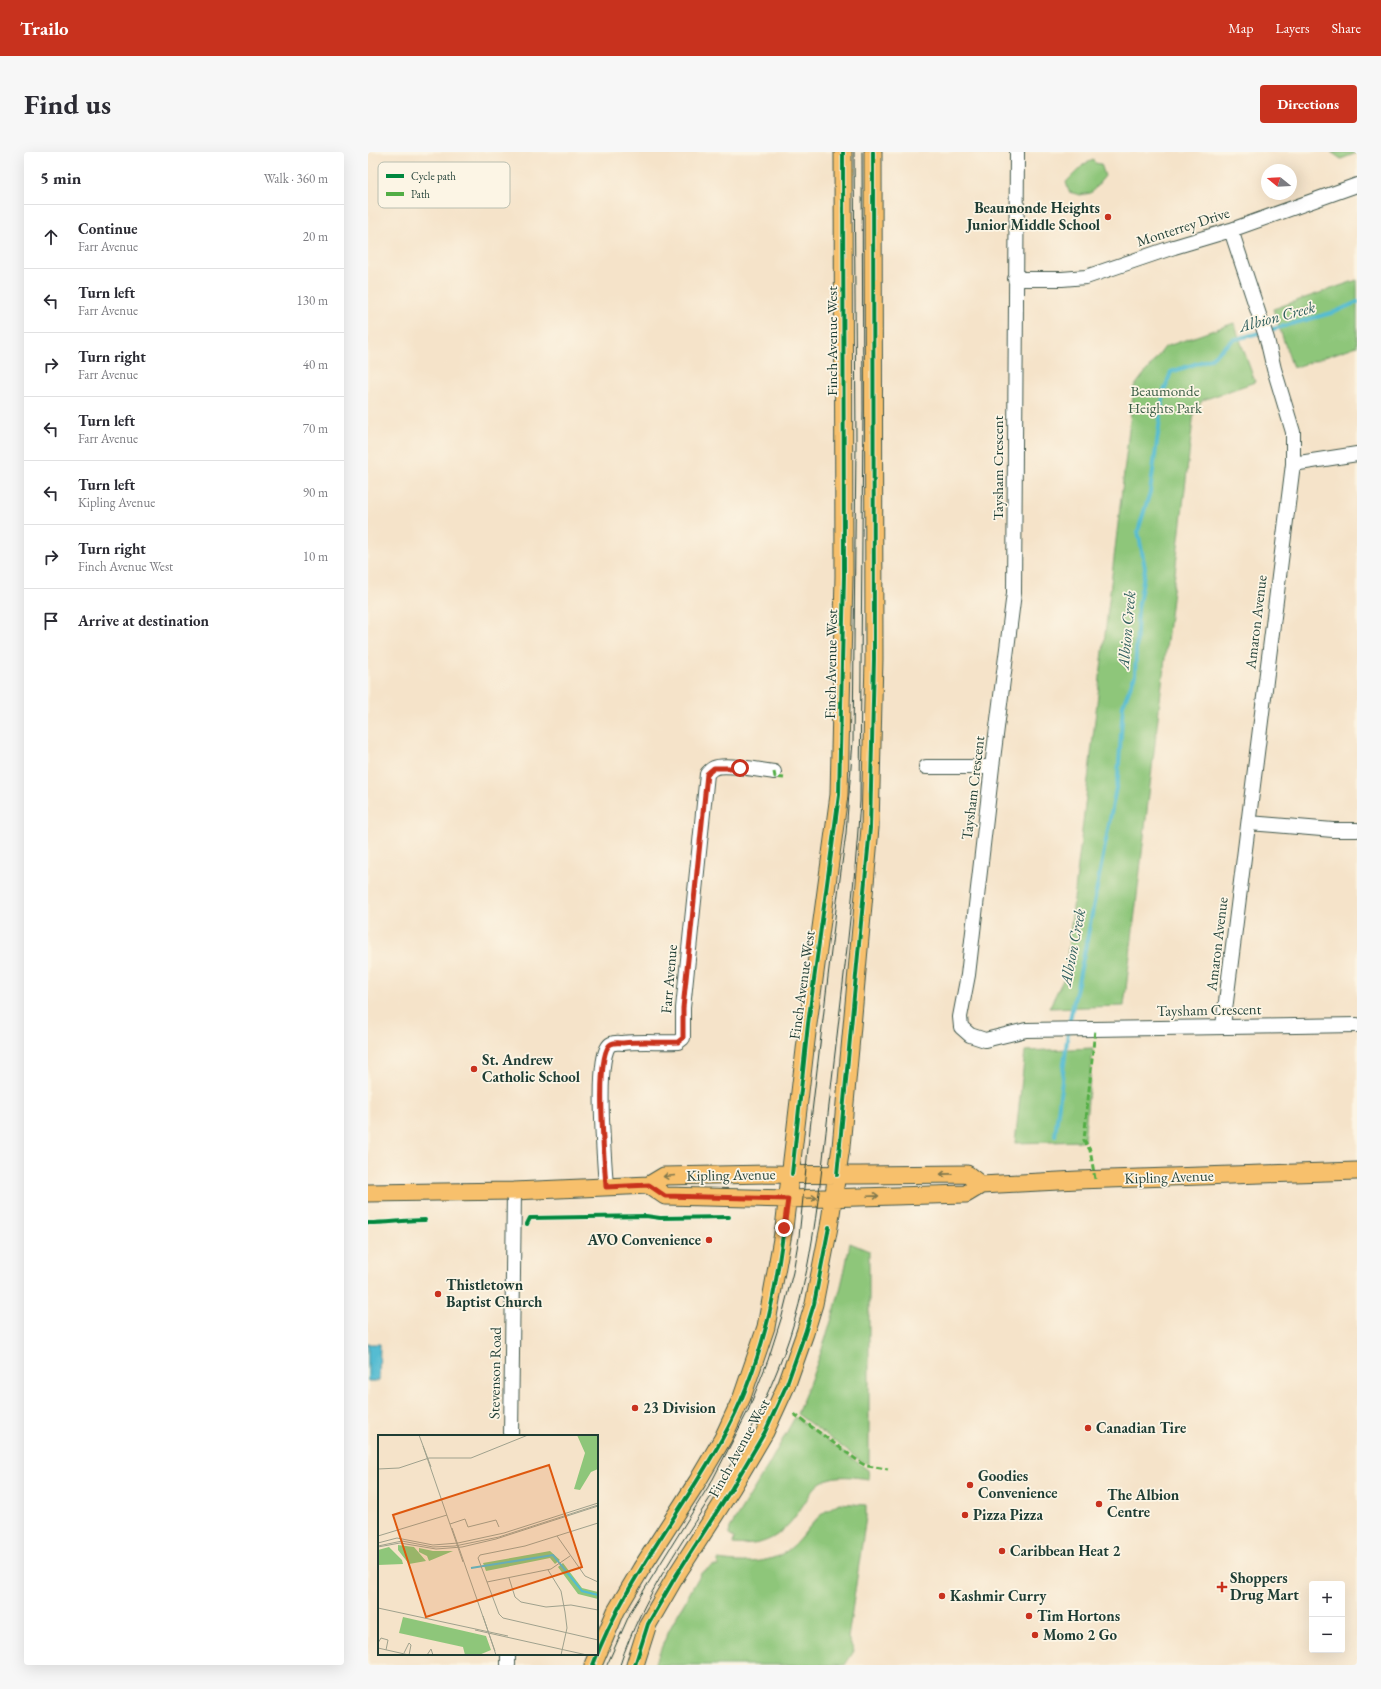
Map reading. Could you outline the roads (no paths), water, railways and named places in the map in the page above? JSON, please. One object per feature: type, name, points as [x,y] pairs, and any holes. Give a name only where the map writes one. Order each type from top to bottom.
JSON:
[{"type":"main road","name":"Finch Avenue West","points":[[598,1653],[616,1611],[723,1438],[742,1397],[766,1327],[774,1288],[792,1174],[808,1024],[839,795],[844,576],[843,152]]},
{"type":"main road","name":"Finch Avenue West","points":[[635,1665],[648,1624],[677,1574],[732,1488],[764,1432],[787,1384],[806,1333],[814,1304],[834,1197],[870,828],[874,659],[873,152]]},
{"type":"main road","name":"Kipling Avenue","points":[[649,1185],[665,1196],[788,1199],[966,1194],[981,1184],[1357,1171]]},
{"type":"main road","name":"Kipling Avenue","points":[[368,1192],[514,1191],[649,1185],[664,1176],[792,1174],[967,1174],[981,1184]]},
{"type":"main road","name":"Finch Avenue West","points":[[593,1665],[597,1655]]},
{"type":"street","name":"Taysham Crescent","points":[[1017,152],[1014,593],[968,975],[960,1016],[961,1027],[970,1034],[985,1040],[1026,1030],[1357,1025]]},
{"type":"street","name":"Monterrey Drive","points":[[1015,279],[1062,279],[1086,276],[1174,246],[1232,230],[1357,185]]},
{"type":"street","name":"Amaron Avenue","points":[[1223,1026],[1293,464],[1293,432],[1261,319],[1232,230]]},
{"type":"street","points":[[1293,464],[1357,454]]},
{"type":"street","name":"Farr Avenue","points":[[606,1187],[601,1076],[604,1054],[608,1046],[613,1043],[636,1041],[678,1042],[683,1038],[683,1008],[707,774],[714,768],[720,766],[774,772]]},
{"type":"street","points":[[926,767],[992,766]]},
{"type":"street","points":[[1249,823],[1333,830],[1357,830]]},
{"type":"street","name":"Stevenson Road","points":[[511,1435],[514,1191]]},
{"type":"water","points":[[368,1344],[380,1344],[379,1381],[368,1381]]},
{"type":"waterway","name":"Albion Creek","points":[[1055,1136],[1069,1024],[1087,940],[1118,777],[1123,705],[1135,675],[1138,609],[1145,568],[1138,531],[1150,492],[1164,391],[1171,372],[1210,359],[1233,340],[1335,312],[1357,302]]},
{"type":"tram line","points":[[607,1665],[631,1611],[713,1479],[748,1411],[768,1360],[782,1316],[793,1272],[799,1237],[810,1129],[846,833],[853,741],[856,443],[854,152]]},
{"type":"tram line","points":[[620,1665],[640,1615],[653,1591],[731,1464],[765,1398],[789,1338],[799,1304],[813,1236],[847,949],[860,801],[863,409],[862,152]]},
{"type":"place","name":"Beaumonde Heights Junior Middle School","points":[[1108,217]]},
{"type":"place","name":"St. Andrew Catholic School","points":[[474,1069]]},
{"type":"place","name":"AVO Convenience","points":[[709,1240]]},
{"type":"place","name":"Thistletown Baptist Church","points":[[438,1294]]},
{"type":"place","name":"23 Division","points":[[635,1408]]},
{"type":"place","name":"Canadian Tire","points":[[1088,1428]]},
{"type":"place","name":"Goodies Convenience","points":[[970,1485]]},
{"type":"place","name":"The Albion Centre","points":[[1099,1504]]},
{"type":"place","name":"Pizza Pizza","points":[[965,1515]]},
{"type":"place","name":"Caribbean Heat 2","points":[[1002,1551]]},
{"type":"place","name":"Shoppers Drug Mart","points":[[1222,1587]]},
{"type":"place","name":"Kashmir Curry","points":[[942,1596]]},
{"type":"place","name":"Tim Hortons","points":[[1029,1616]]},
{"type":"place","name":"Momo 2 Go","points":[[1035,1635]]},
{"type":"park label","name":"Beaumonde Heights Park","points":[[1165,400]]}]
